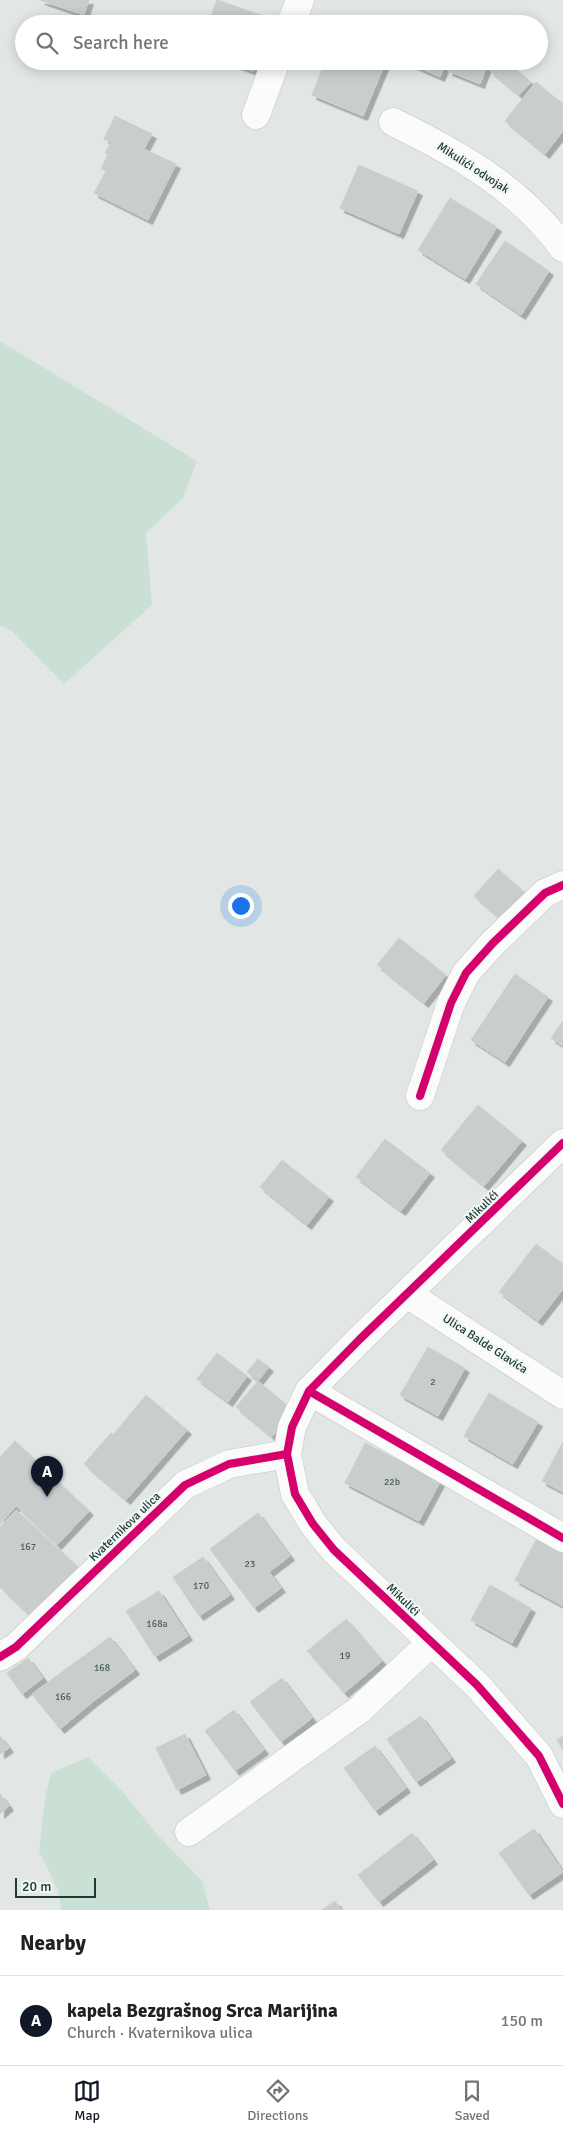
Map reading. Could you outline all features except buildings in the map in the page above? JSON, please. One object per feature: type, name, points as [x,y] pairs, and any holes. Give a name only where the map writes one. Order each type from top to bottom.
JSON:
[{"type":"street","points":[[294,15],[300,0]]},
{"type":"street","points":[[256,115],[273,70]]},
{"type":"street","name":"Mikulići odvojak","points":[[393,122],[427,139],[495,180],[521,200],[563,248]]},
{"type":"street","points":[[420,1096],[450,1003],[466,973],[493,943],[545,893],[563,885]]},
{"type":"street","name":"Mikulići","points":[[563,1143],[309,1391],[292,1427],[286,1454],[295,1494],[313,1524],[334,1550],[477,1685],[539,1756],[563,1804]]},
{"type":"street","name":"Ulica Balde Glavića","points":[[407,1294],[563,1394]]},
{"type":"street","points":[[309,1391],[563,1538]]},
{"type":"street","name":"Kvaternikova ulica","points":[[0,1657],[16,1647],[185,1484],[229,1464],[286,1454]]},
{"type":"street","points":[[189,1832],[359,1710],[431,1642]]},
{"type":"green space","points":[[0,341],[197,461],[183,498],[146,533],[152,605],[64,684],[11,630],[0,626]]},
{"type":"green space","points":[[88,1757],[123,1792],[153,1830],[202,1881],[210,1910],[61,1910],[58,1890],[39,1851],[45,1798],[51,1773]]},
{"type":"cycle path","points":[[420,1096],[451,1003],[466,973],[493,943],[545,893],[563,885]]},
{"type":"cycle path","points":[[563,1143],[360,1339],[309,1391],[292,1427],[287,1454],[295,1494],[313,1524],[334,1550],[477,1685],[539,1756],[563,1804]]},
{"type":"cycle path","points":[[309,1391],[563,1538]]},
{"type":"cycle path","points":[[0,1657],[16,1647],[185,1485],[229,1464],[287,1454]]},
{"type":"place","name":"kapela Bezgrašnog Srca Marijina","points":[[47,1497]]}]
